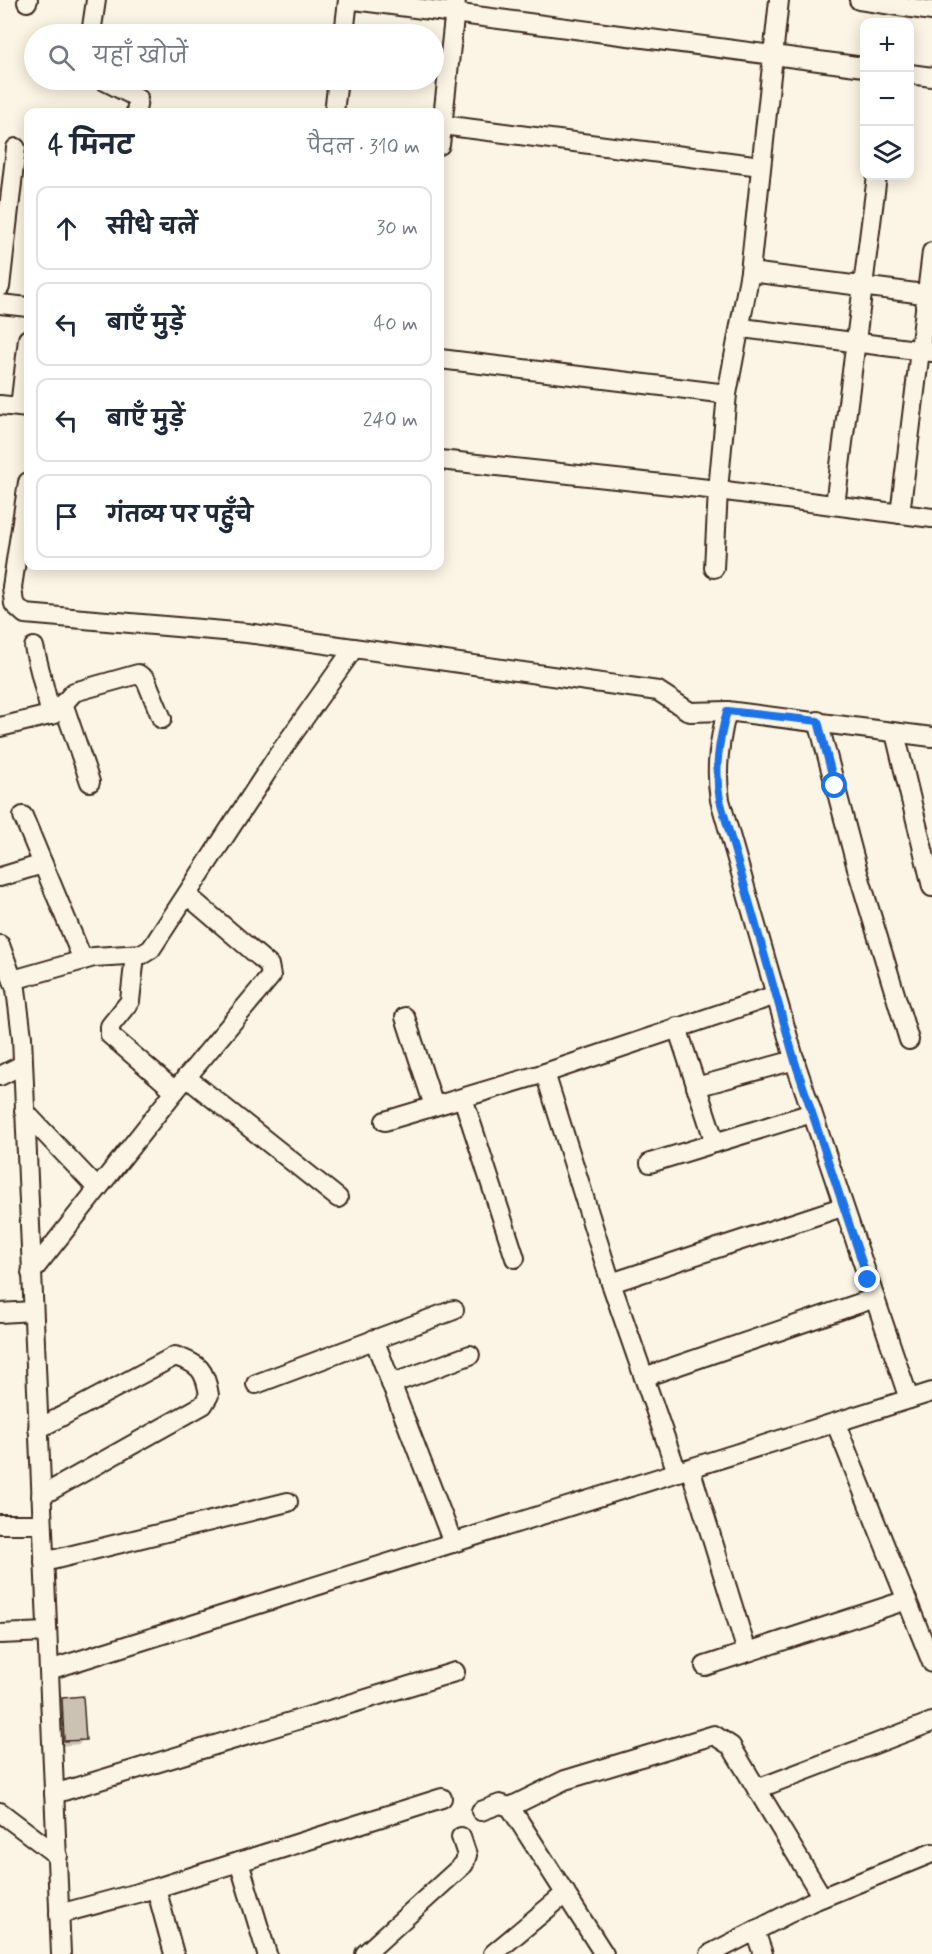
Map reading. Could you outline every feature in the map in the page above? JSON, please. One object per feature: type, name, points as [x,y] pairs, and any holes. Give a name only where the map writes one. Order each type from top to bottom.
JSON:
[{"type":"street","points":[[92,24],[96,0]]},
{"type":"street","points":[[345,24],[348,0]]},
{"type":"street","points":[[354,0],[456,7],[860,66]]},
{"type":"street","points":[[714,568],[718,490],[727,394],[742,327],[750,273],[779,0]]},
{"type":"street","points":[[858,0],[932,11]]},
{"type":"street","points":[[444,108],[456,7]]},
{"type":"street","points":[[914,75],[932,77]]},
{"type":"street","points":[[122,90],[138,98],[137,108]]},
{"type":"street","points":[[334,108],[337,90]]},
{"type":"street","points":[[444,125],[761,166]]},
{"type":"street","points":[[0,287],[16,148]]},
{"type":"street","points":[[835,505],[877,180]]},
{"type":"street","points":[[900,514],[926,351],[932,252]]},
{"type":"street","points":[[750,273],[929,294]]},
{"type":"street","points":[[0,304],[24,307]]},
{"type":"street","points":[[742,327],[926,351]]},
{"type":"street","points":[[444,359],[727,394]]},
{"type":"street","points":[[0,405],[24,407]]},
{"type":"street","points":[[444,460],[718,490],[932,518]]},
{"type":"street","points":[[24,508],[12,587],[14,604],[25,614],[247,633],[658,691],[690,712],[727,711],[932,737]]},
{"type":"street","points":[[34,647],[57,709],[90,782]]},
{"type":"street","points":[[10,988],[83,960],[103,956],[135,955],[151,949],[278,755],[354,648]]},
{"type":"street","points":[[0,728],[57,709],[74,692],[138,674],[146,680],[162,719]]},
{"type":"street","points":[[727,711],[720,740],[717,769],[720,800],[795,1060],[842,1207],[909,1399]]},
{"type":"street","points":[[818,721],[858,872],[909,1040]]},
{"type":"street","points":[[895,733],[932,887]]},
{"type":"street","points":[[23,816],[83,960]]},
{"type":"street","points":[[0,878],[43,864]]},
{"type":"street","points":[[31,1273],[181,1084],[266,983],[272,970],[187,896]]},
{"type":"street","points":[[0,945],[10,988],[20,1010],[61,1954]]},
{"type":"street","points":[[135,955],[130,1001],[110,1026],[110,1035],[338,1198]]},
{"type":"street","points":[[385,1121],[545,1073],[776,995]]},
{"type":"street","points":[[405,1017],[434,1106]]},
{"type":"street","points":[[677,1027],[715,1143]]},
{"type":"street","points":[[696,1087],[795,1060]]},
{"type":"street","points":[[0,1076],[22,1065]]},
{"type":"street","points":[[545,1073],[611,1283],[644,1377],[684,1470],[747,1652]]},
{"type":"street","points":[[464,1098],[515,1258]]},
{"type":"street","points":[[24,1111],[97,1188]]},
{"type":"street","points":[[650,1163],[812,1113]]},
{"type":"street","points":[[611,1283],[842,1207]]},
{"type":"street","points":[[644,1377],[875,1298]]},
{"type":"street","points":[[256,1384],[453,1310]]},
{"type":"street","points":[[0,1313],[33,1311]]},
{"type":"street","points":[[374,1339],[453,1543]]},
{"type":"street","points":[[391,1384],[470,1355]]},
{"type":"street","points":[[38,1429],[175,1356],[195,1362],[207,1381],[209,1395],[203,1405],[41,1496]]},
{"type":"street","points":[[48,1670],[932,1392]]},
{"type":"street","points":[[836,1424],[932,1663]]},
{"type":"street","points":[[44,1562],[288,1502]]},
{"type":"street","points":[[0,1524],[42,1524]]},
{"type":"street","points":[[705,1666],[907,1600]]},
{"type":"street","points":[[0,1634],[47,1632]]},
{"type":"street","points":[[54,1794],[455,1672]]},
{"type":"street","points":[[757,1789],[932,1722]]},
{"type":"street","points":[[510,1807],[565,1780],[714,1735],[731,1746],[822,1897]]},
{"type":"street","points":[[59,1914],[156,1888],[442,1798]]},
{"type":"street","points":[[481,1811],[500,1804],[510,1807],[604,1954]]},
{"type":"street","points":[[0,1812],[58,1856]]},
{"type":"street","points":[[365,1954],[464,1864],[467,1855],[461,1837]]},
{"type":"street","points":[[710,1954],[822,1897],[932,1853]]},
{"type":"street","points":[[239,1862],[267,1954]]},
{"type":"street","points":[[156,1888],[174,1954]]},
{"type":"street","points":[[493,1954],[566,1893]]},
{"type":"street","points":[[754,1931],[763,1954]]},
{"type":"building","points":[[83,1696],[86,1740],[64,1741],[62,1698]]},
{"type":"route","points":[[835,786],[818,721],[727,711],[720,740],[717,769],[720,800],[796,1065],[868,1280]]}]
